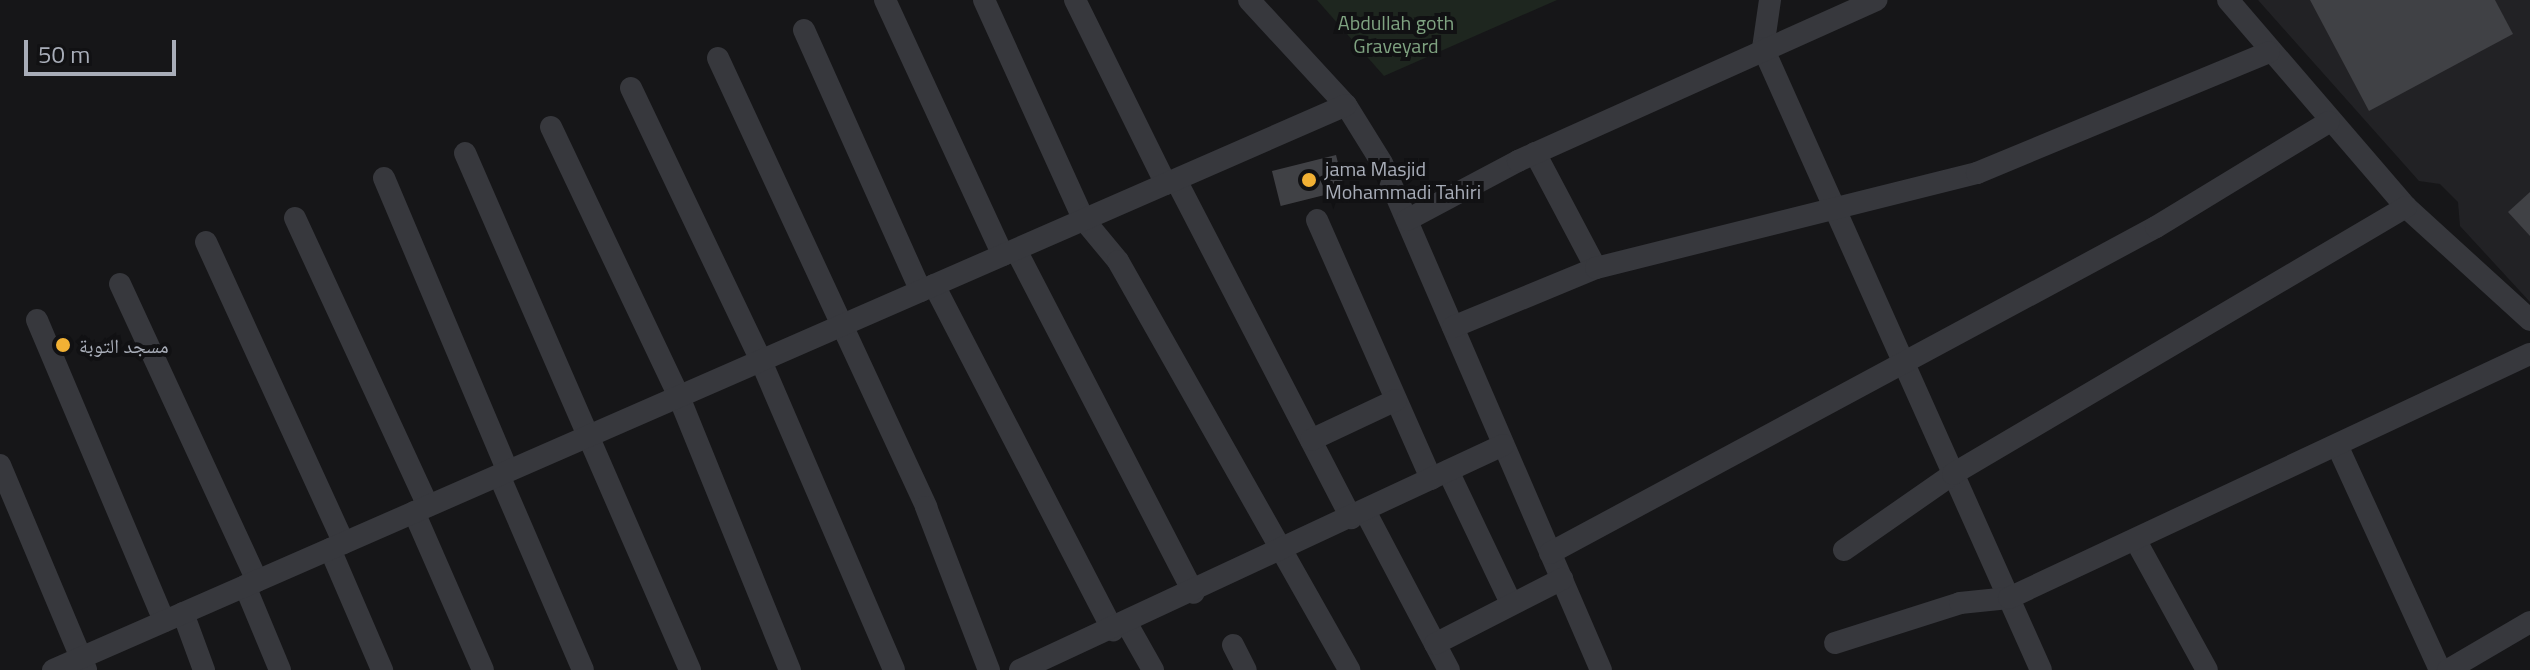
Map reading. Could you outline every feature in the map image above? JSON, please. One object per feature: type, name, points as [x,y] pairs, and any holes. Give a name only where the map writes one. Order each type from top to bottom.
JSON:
[{"type":"street","points":[[885,0],[1010,252],[1194,593]]},
{"type":"street","points":[[984,0],[1084,220],[1118,261],[1349,670]]},
{"type":"street","points":[[1075,0],[1311,440],[1449,670]]},
{"type":"street","points":[[1249,0],[1346,105],[1407,220],[1601,670]]},
{"type":"street","points":[[1770,0],[1763,48],[1832,209],[2041,670]]},
{"type":"street","points":[[1407,220],[1535,153],[1763,48],[1877,0]]},
{"type":"street","points":[[2228,0],[2329,122],[2406,207],[2530,320]]},
{"type":"street","points":[[804,30],[928,288],[1120,627],[1153,670]]},
{"type":"street","points":[[1453,327],[1596,268],[1977,173],[2269,52]]},
{"type":"street","points":[[718,58],[926,507],[989,670]]},
{"type":"street","points":[[631,88],[761,361],[894,670]]},
{"type":"street","points":[[53,670],[84,664],[173,617],[1346,105]]},
{"type":"street","points":[[1550,553],[2156,227],[2329,122]]},
{"type":"street","points":[[551,127],[679,397],[790,670]]},
{"type":"street","points":[[465,153],[690,670]]},
{"type":"street","points":[[1535,153],[1596,268]]},
{"type":"street","points":[[384,178],[583,670]]},
{"type":"street","points":[[1844,550],[1953,474],[2406,207]]},
{"type":"street","points":[[295,218],[421,509],[483,670]]},
{"type":"street","points":[[1317,220],[1396,400],[1511,603]]},
{"type":"street","points":[[206,242],[337,546],[382,670]]},
{"type":"street","points":[[120,284],[251,583],[280,670]]},
{"type":"street","points":[[37,320],[173,617],[204,670]]},
{"type":"street","points":[[1835,643],[1960,603],[2009,598],[2530,354]]},
{"type":"street","points":[[1311,440],[1396,400]]},
{"type":"street","points":[[1028,668],[1194,593],[1503,445]]},
{"type":"street","points":[[2337,445],[2440,670]]},
{"type":"street","points":[[0,465],[84,664]]},
{"type":"street","points":[[2136,541],[2207,670]]},
{"type":"street","points":[[1435,644],[1562,579]]},
{"type":"street","points":[[2448,670],[2530,622]]},
{"type":"street","points":[[1233,645],[1246,670]]},
{"type":"shaded area","points":[[2258,0],[2530,0],[2530,302],[2460,226],[2458,202],[2440,184],[2419,181]]},
{"type":"green space","name":"Abdullah goth Graveyard","points":[[1317,0],[1557,0],[1384,76]]},
{"type":"building","points":[[2310,0],[2495,0],[2513,34],[2369,111]]},
{"type":"building","name":"jama Masjid Mohammadi Tahiri","points":[[1336,155],[1345,190],[1281,206],[1272,171]]},
{"type":"building","points":[[2530,192],[2530,236],[2508,212]]},
{"type":"place","name":"jama Masjid Mohammadi Tahiri","points":[[1309,180]]},
{"type":"place","name":"مسجد التوبة","points":[[63,345]]}]
